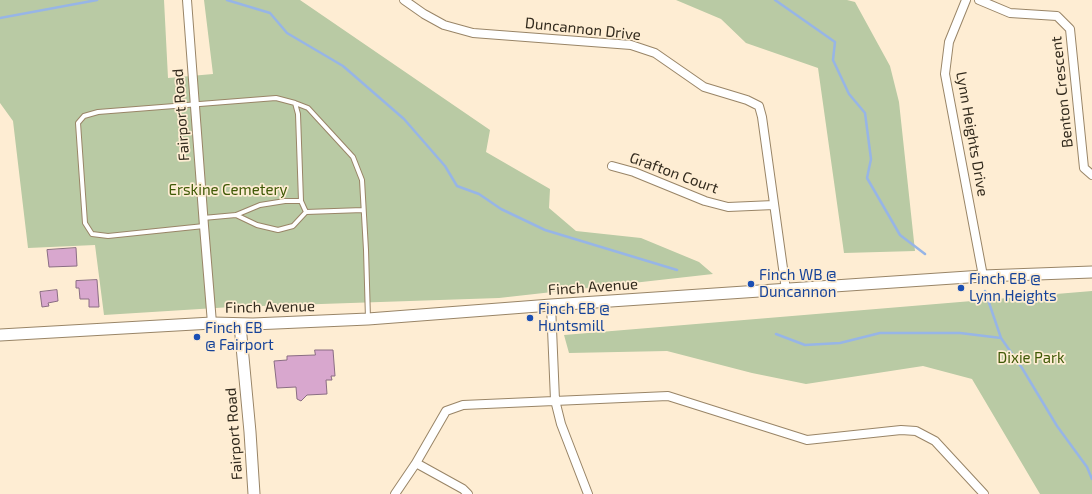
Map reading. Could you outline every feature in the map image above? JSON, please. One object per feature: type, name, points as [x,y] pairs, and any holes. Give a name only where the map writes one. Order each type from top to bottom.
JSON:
[{"type":"main road","name":"Finch Avenue","points":[[0,335],[212,323],[240,325],[368,319],[551,305],[983,276],[1092,272]]},
{"type":"main road","name":"Fairport Road","points":[[240,325],[254,494]]},
{"type":"street","name":"Fairport Road","points":[[188,0],[194,105],[212,323]]},
{"type":"street","name":"Duncannon Drive","points":[[404,0],[424,14],[444,25],[473,33],[631,45],[655,52],[704,87],[747,100],[758,106],[762,117],[786,290]]},
{"type":"street","name":"Lynn Heights Drive","points":[[966,0],[949,42],[945,74],[983,276]]},
{"type":"street","name":"Benton Crescent","points":[[979,0],[1010,12],[1057,16],[1070,29],[1084,168],[1092,175]]},
{"type":"street","name":"Grafton Court","points":[[612,166],[634,172],[705,201],[728,207],[774,205]]},
{"type":"street","points":[[551,305],[555,400],[561,424],[588,494]]},
{"type":"street","points":[[395,494],[416,463],[446,411],[463,405],[668,396],[806,440],[901,430],[916,431],[935,441],[984,494]]},
{"type":"street","points":[[416,463],[464,489],[468,494]]},
{"type":"lane","points":[[301,201],[285,201],[260,205],[236,215],[203,222],[108,236],[92,234],[85,223],[78,123],[84,116],[98,112],[276,98],[308,108],[353,157],[362,180],[368,319]]},
{"type":"lane","points":[[295,103],[298,114],[301,201],[306,212]]},
{"type":"lane","points":[[236,215],[257,225],[278,230],[293,226],[306,212],[364,210]]},
{"type":"green space","name":"Erskine Cemetery","points":[[0,0],[164,0],[168,78],[213,74],[204,0],[300,0],[490,130],[486,152],[550,189],[549,208],[576,231],[641,238],[699,262],[713,274],[499,298],[232,307],[104,315],[95,245],[28,248],[13,121],[0,103]]},
{"type":"green space","points":[[676,0],[847,0],[855,2],[890,66],[899,102],[915,251],[844,253],[818,68],[746,43],[721,19]]},
{"type":"green space","name":"Dixie Park","points":[[1092,291],[1092,494],[1040,494],[972,379],[923,366],[806,384],[752,373],[667,351],[569,353],[564,335]]},
{"type":"building","points":[[76,248],[77,266],[49,267],[47,250]]},
{"type":"building","points":[[97,280],[99,307],[89,307],[89,299],[80,299],[79,288],[76,288],[76,281]]},
{"type":"building","points":[[57,290],[58,301],[48,303],[49,306],[42,307],[40,292]]},
{"type":"building","points":[[315,350],[333,350],[335,376],[331,376],[332,380],[326,380],[327,394],[307,395],[301,401],[297,399],[296,387],[277,388],[274,361],[287,360],[287,356],[315,355]]},
{"type":"waterway","points":[[0,18],[97,0]]},
{"type":"waterway","points":[[227,0],[270,13],[287,33],[343,66],[404,119],[445,166],[457,186],[479,194],[501,209],[545,230],[677,270]]},
{"type":"waterway","points":[[775,0],[835,42],[833,60],[849,94],[865,113],[871,159],[867,178],[900,235],[925,254]]},
{"type":"waterway","points":[[985,291],[1001,338],[1022,368],[1057,426],[1087,467],[1092,479]]},
{"type":"waterway","points":[[776,334],[805,345],[840,343],[880,333],[960,333],[1001,338]]},
{"type":"place","name":"Finch WB @ Duncannon","points":[[751,284]]},
{"type":"place","name":"Finch EB @ Lynn Heights","points":[[961,288]]},
{"type":"place","name":"Finch EB @ Huntsmill","points":[[530,318]]},
{"type":"place","name":"Finch EB @ Fairport","points":[[197,337]]}]
